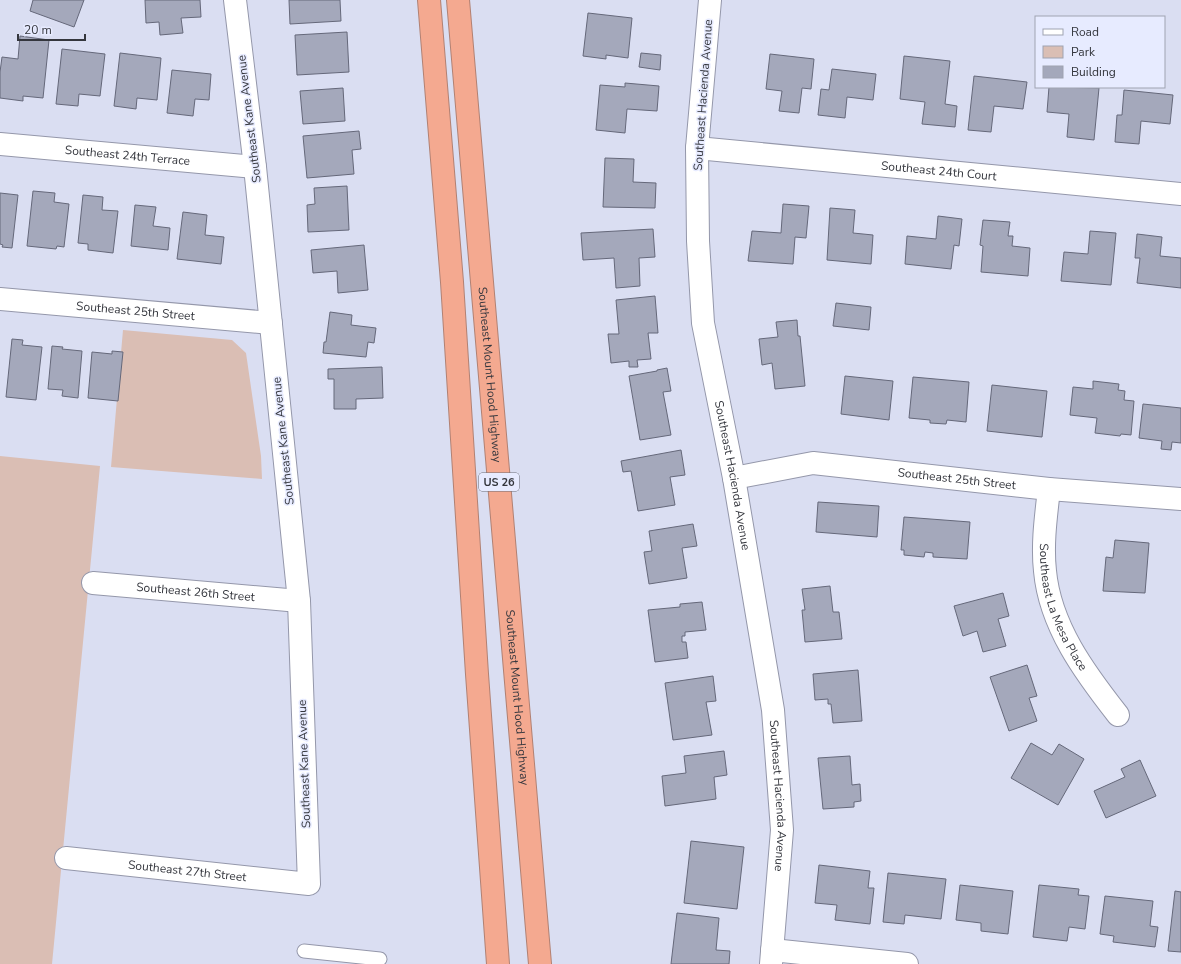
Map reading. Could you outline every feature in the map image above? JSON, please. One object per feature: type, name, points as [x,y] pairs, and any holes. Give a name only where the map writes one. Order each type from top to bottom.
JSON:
[{"type":"highway","name":"US 26","points":[[429,0],[452,282],[476,674],[498,964]]},
{"type":"highway","name":"Southeast Mount Hood Highway","points":[[458,0],[540,964]]},
{"type":"street","name":"Southeast Kane Avenue","points":[[235,0],[255,167],[299,602],[309,884]]},
{"type":"street","name":"Southeast Hacienda Avenue","points":[[710,0],[697,148],[698,240],[703,323],[734,478],[773,710],[782,830],[772,957]]},
{"type":"street","name":"Southeast 24th Terrace","points":[[0,144],[255,167]]},
{"type":"street","name":"Southeast 24th Court","points":[[697,148],[1181,194]]},
{"type":"street","name":"Southeast 25th Street","points":[[0,298],[271,323]]},
{"type":"street","name":"Southeast 25th Street","points":[[734,478],[813,463],[1048,489],[1181,499]]},
{"type":"street","name":"Southeast La Mesa Place","points":[[1048,489],[1044,547],[1045,572],[1049,596],[1058,621],[1069,644],[1100,692],[1118,714]]},
{"type":"street","name":"Southeast 26th Street","points":[[92,583],[299,602]]},
{"type":"street","name":"Southeast 27th Street","points":[[66,858],[309,884]]},
{"type":"street","points":[[772,957],[907,964]]},
{"type":"lane","points":[[304,951],[380,959]]},
{"type":"green space","points":[[123,330],[232,340],[246,353],[261,456],[262,479],[111,467]]},
{"type":"green space","points":[[0,456],[100,466],[52,964],[0,964]]},
{"type":"building","points":[[33,0],[84,0],[74,27],[30,11]]},
{"type":"building","points":[[145,0],[200,0],[201,17],[181,18],[183,33],[160,35],[159,22],[146,23]]},
{"type":"building","points":[[289,0],[340,0],[341,21],[290,24]]},
{"type":"building","points":[[588,13],[632,18],[628,58],[606,55],[606,59],[583,56]]},
{"type":"building","points":[[347,32],[349,72],[297,75],[295,35]]},
{"type":"building","points":[[20,36],[49,40],[43,98],[23,96],[23,101],[0,98],[0,72],[2,57],[18,59]]},
{"type":"building","points":[[62,49],[105,54],[100,96],[79,94],[78,106],[56,104]]},
{"type":"building","points":[[120,53],[161,58],[157,100],[137,98],[136,109],[114,106]]},
{"type":"building","points":[[641,53],[661,55],[660,70],[639,67]]},
{"type":"building","points":[[770,54],[814,59],[811,89],[802,88],[799,113],[779,111],[782,91],[766,89]]},
{"type":"building","points":[[904,56],[950,61],[945,104],[957,106],[955,127],[922,124],[925,102],[900,99]]},
{"type":"building","points":[[832,69],[876,74],[873,100],[847,97],[845,118],[818,115],[821,89],[829,90]]},
{"type":"building","points":[[172,70],[211,74],[209,100],[195,99],[193,116],[167,113]]},
{"type":"building","points":[[974,76],[1027,82],[1023,109],[994,106],[991,132],[968,130]]},
{"type":"building","points":[[625,83],[659,86],[657,111],[627,109],[625,133],[596,130],[600,85],[625,87]]},
{"type":"building","points":[[343,88],[345,121],[303,124],[300,91]]},
{"type":"building","points":[[1049,88],[1099,88],[1094,140],[1067,137],[1069,114],[1047,112]]},
{"type":"building","points":[[1124,90],[1173,95],[1170,124],[1141,121],[1139,144],[1115,142],[1117,115],[1122,115]]},
{"type":"building","points":[[359,131],[361,149],[352,150],[354,174],[307,178],[303,136]]},
{"type":"building","points":[[605,158],[634,159],[633,182],[656,183],[655,208],[603,207]]},
{"type":"building","points":[[347,186],[349,230],[308,232],[307,205],[315,204],[314,188]]},
{"type":"building","points":[[33,191],[55,193],[54,202],[69,204],[64,247],[57,246],[56,249],[27,246]]},
{"type":"building","points":[[0,193],[18,195],[12,248],[2,247],[3,245],[0,244]]},
{"type":"building","points":[[83,195],[103,197],[102,210],[118,211],[113,253],[88,250],[88,244],[78,243]]},
{"type":"building","points":[[783,204],[809,206],[806,238],[795,237],[793,264],[748,261],[752,231],[781,233]]},
{"type":"building","points":[[135,205],[156,207],[153,226],[170,228],[168,250],[131,246]]},
{"type":"building","points":[[830,208],[855,210],[853,233],[873,235],[871,264],[827,260]]},
{"type":"building","points":[[183,212],[207,215],[205,235],[224,237],[221,264],[177,259]]},
{"type":"building","points":[[938,216],[962,219],[959,246],[954,245],[951,269],[905,264],[907,236],[936,239]]},
{"type":"building","points":[[983,220],[1010,222],[1008,236],[1013,236],[1012,246],[1030,248],[1028,276],[981,272],[983,246],[980,245]]},
{"type":"building","points":[[653,229],[655,257],[639,258],[640,286],[616,288],[614,258],[583,260],[581,233]]},
{"type":"building","points":[[1090,231],[1116,233],[1111,285],[1061,281],[1064,252],[1088,254]]},
{"type":"building","points":[[1137,234],[1162,237],[1160,256],[1181,258],[1181,288],[1137,283],[1140,258],[1135,258]]},
{"type":"building","points":[[364,245],[368,290],[338,293],[337,271],[313,273],[311,250]]},
{"type":"building","points":[[655,296],[658,333],[648,333],[651,359],[637,360],[638,367],[629,367],[629,361],[611,363],[608,334],[619,334],[616,300]]},
{"type":"building","points":[[836,303],[871,307],[869,330],[833,326]]},
{"type":"building","points":[[330,312],[352,315],[351,325],[376,328],[374,343],[368,342],[366,357],[323,353]]},
{"type":"building","points":[[797,320],[805,386],[775,389],[772,363],[762,365],[759,339],[778,337],[776,322]]},
{"type":"building","points":[[12,339],[23,340],[22,345],[42,347],[36,400],[6,397]]},
{"type":"building","points":[[52,346],[63,347],[62,349],[82,351],[78,398],[62,396],[63,390],[48,389]]},
{"type":"building","points":[[112,351],[123,352],[118,401],[88,398],[92,352],[112,354]]},
{"type":"building","points":[[382,367],[383,398],[356,399],[356,409],[334,409],[334,379],[328,379],[328,369]]},
{"type":"building","points":[[667,368],[671,391],[663,392],[671,435],[640,440],[629,376]]},
{"type":"building","points":[[845,376],[893,381],[889,420],[841,414]]},
{"type":"building","points":[[913,377],[969,382],[966,422],[947,420],[946,424],[930,423],[930,420],[909,418]]},
{"type":"building","points":[[1093,381],[1119,384],[1118,390],[1125,391],[1124,400],[1134,401],[1131,435],[1121,434],[1120,436],[1095,433],[1097,418],[1070,415],[1073,387],[1093,389]]},
{"type":"building","points":[[992,385],[1047,391],[1042,437],[987,431]]},
{"type":"building","points":[[1143,404],[1181,408],[1181,443],[1172,442],[1171,450],[1161,449],[1162,441],[1139,438]]},
{"type":"building","points":[[681,450],[685,475],[670,477],[675,505],[638,511],[631,471],[623,472],[621,461]]},
{"type":"building","points":[[818,502],[879,506],[877,537],[816,532]]},
{"type":"building","points":[[904,517],[970,522],[967,559],[933,557],[933,553],[925,552],[924,557],[904,555],[904,550],[901,550]]},
{"type":"building","points":[[693,524],[697,546],[682,548],[687,578],[649,584],[644,552],[652,551],[649,531]]},
{"type":"building","points":[[1115,540],[1149,543],[1145,593],[1103,591],[1106,557],[1113,558]]},
{"type":"building","points":[[830,586],[833,612],[839,612],[842,639],[805,642],[802,610],[805,610],[802,589]]},
{"type":"building","points":[[1003,593],[1009,616],[998,619],[1006,646],[983,652],[977,631],[963,636],[954,606]]},
{"type":"building","points":[[702,602],[706,630],[685,632],[685,636],[682,636],[682,642],[686,642],[688,658],[655,662],[648,610],[680,607],[680,604]]},
{"type":"building","points":[[1027,665],[1037,696],[1029,698],[1037,721],[1009,731],[990,677]]},
{"type":"building","points":[[858,670],[862,721],[833,723],[831,704],[828,704],[828,699],[815,700],[813,674]]},
{"type":"building","points":[[713,676],[716,701],[706,702],[712,735],[673,740],[665,683]]},
{"type":"building","points":[[1031,743],[1052,755],[1059,744],[1084,759],[1058,805],[1011,778]]},
{"type":"building","points":[[724,751],[727,775],[714,777],[716,799],[665,806],[662,776],[686,773],[684,756]]},
{"type":"building","points":[[850,756],[852,785],[860,784],[861,801],[854,802],[854,807],[823,809],[818,758]]},
{"type":"building","points":[[1140,760],[1156,796],[1106,818],[1094,791],[1125,777],[1121,769]]},
{"type":"building","points":[[691,841],[744,847],[737,909],[684,903]]},
{"type":"building","points":[[819,865],[870,871],[868,888],[874,888],[870,924],[835,920],[837,905],[815,903]]},
{"type":"building","points":[[888,873],[946,879],[941,919],[905,915],[904,924],[883,922]]},
{"type":"building","points":[[960,885],[1013,891],[1008,934],[981,931],[981,923],[956,920]]},
{"type":"building","points":[[1039,885],[1079,889],[1078,895],[1089,896],[1085,929],[1069,927],[1067,941],[1033,937]]},
{"type":"building","points":[[1175,891],[1181,892],[1181,952],[1168,951]]},
{"type":"building","points":[[1105,896],[1153,901],[1150,926],[1158,927],[1155,947],[1113,942],[1114,936],[1100,934]]},
{"type":"building","points":[[677,913],[719,918],[716,950],[730,951],[729,964],[671,964]]}]
